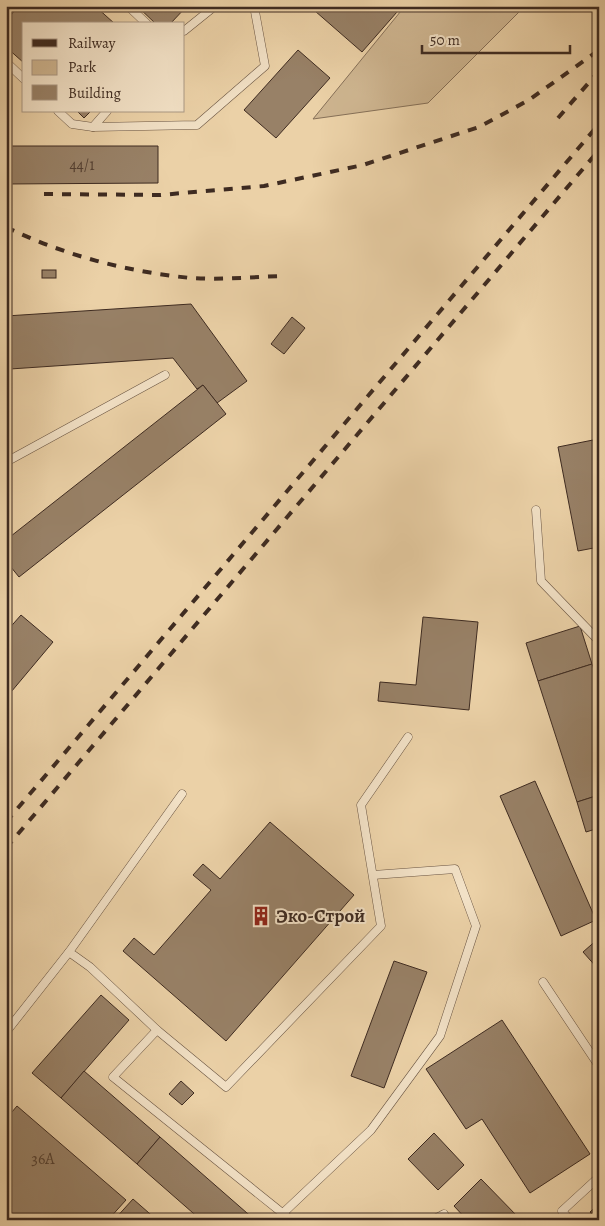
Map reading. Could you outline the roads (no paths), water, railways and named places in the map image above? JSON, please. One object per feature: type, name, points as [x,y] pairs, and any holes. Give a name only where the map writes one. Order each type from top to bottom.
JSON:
[{"type":"lane","points":[[128,6],[145,22]]},
{"type":"lane","points":[[185,31],[215,6]]},
{"type":"lane","points":[[59,112],[72,124],[93,127],[197,125],[265,66],[254,6]]},
{"type":"lane","points":[[6,62],[22,77]]},
{"type":"lane","points":[[93,127],[106,112]]},
{"type":"lane","points":[[6,462],[165,375]]},
{"type":"lane","points":[[536,510],[541,581],[599,641]]},
{"type":"lane","points":[[69,952],[90,967],[157,1030],[226,1087],[381,926],[361,805],[408,737]]},
{"type":"lane","points":[[6,1032],[69,952],[182,794]]},
{"type":"lane","points":[[282,1214],[371,1130],[440,1036],[476,926],[455,869],[373,875]]},
{"type":"lane","points":[[543,982],[599,1066]]},
{"type":"lane","points":[[157,1030],[113,1077],[291,1220]]},
{"type":"lane","points":[[570,1220],[562,1211],[599,1177]]},
{"type":"lane","points":[[433,1220],[444,1214]]},
{"type":"railway","points":[[44,194],[160,195],[264,186],[363,165],[479,127],[529,100],[599,50]]},
{"type":"railway","points":[[558,118],[599,71]]},
{"type":"railway","points":[[6,822],[599,124]]},
{"type":"railway","points":[[6,848],[599,150]]},
{"type":"railway","points":[[6,227],[50,246],[120,267],[202,279],[283,276]]},
{"type":"place","name":"Эко-Строй","points":[[261,916]]}]
